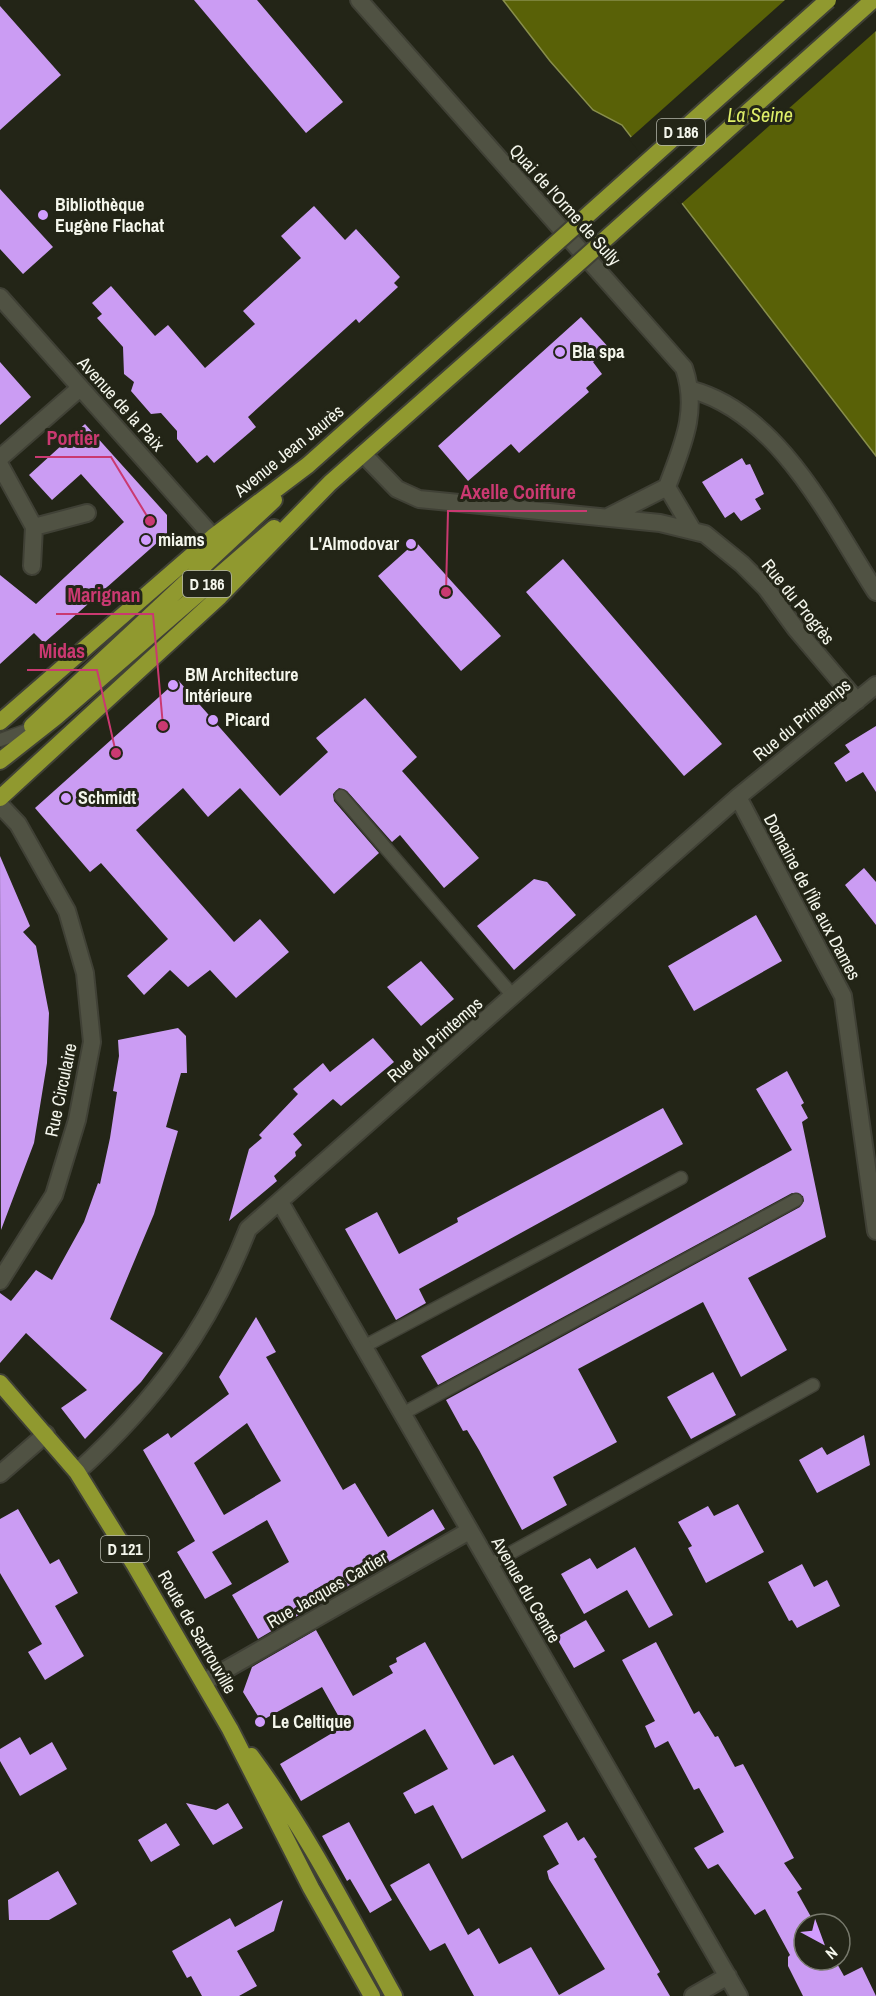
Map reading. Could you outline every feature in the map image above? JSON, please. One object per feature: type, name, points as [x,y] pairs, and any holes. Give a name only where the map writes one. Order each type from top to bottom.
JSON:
[{"type":"main road","name":"Avenue Jean Jaurès","points":[[0,722],[213,537],[308,465],[828,0]]},
{"type":"main road","name":"D 186","points":[[1,760],[56,717],[238,556],[330,483],[873,0]]},
{"type":"main road","name":"D 186","points":[[1,760],[78,680],[230,543],[308,465]]},
{"type":"main road","name":"D 186","points":[[0,798],[220,596],[330,483]]},
{"type":"main road","name":"Route de Sartrouville","points":[[0,1383],[77,1472],[204,1682],[311,1888],[372,1996]]},
{"type":"main road","name":"Route de Sartrouville","points":[[230,1729],[268,1779],[394,1996]]},
{"type":"street","name":"Quai de l'Orme de Sully","points":[[359,0],[669,349],[684,368],[692,390]]},
{"type":"street","name":"Avenue de la Paix","points":[[0,297],[213,537]]},
{"type":"street","points":[[0,458],[80,388]]},
{"type":"street","points":[[608,517],[667,487],[689,422],[692,390],[708,394],[750,420],[780,447],[876,592]]},
{"type":"street","name":"Rue du Progrès","points":[[363,454],[398,489],[419,499],[608,517],[692,529],[705,534],[742,564],[766,588],[796,629],[857,700]]},
{"type":"street","points":[[0,465],[34,526],[32,566]]},
{"type":"street","points":[[667,487],[692,529]]},
{"type":"street","points":[[34,526],[87,513]]},
{"type":"street","name":"Rue du Printemps","points":[[77,1472],[133,1416],[203,1325],[231,1272],[248,1229],[738,797],[876,685]]},
{"type":"street","name":"Domaine de l'Île aux Dames","points":[[738,797],[843,996],[876,1231]]},
{"type":"street","name":"Rue Circulaire","points":[[0,805],[18,824],[67,911],[85,973],[93,1042],[77,1120],[54,1194],[0,1281]]},
{"type":"street","name":"Avenue du Centre","points":[[280,1202],[739,1996]]},
{"type":"street","points":[[0,1474],[46,1434]]},
{"type":"street","name":"Rue Jacques Cartier","points":[[204,1682],[470,1531]]},
{"type":"street","points":[[693,1996],[728,1976]]},
{"type":"lane","points":[[0,740],[28,730]]},
{"type":"lane","points":[[341,796],[514,996]]},
{"type":"lane","points":[[363,1347],[681,1178]]},
{"type":"lane","points":[[402,1414],[796,1200]]},
{"type":"lane","points":[[489,1565],[813,1385]]},
{"type":"water","name":"La Seine","points":[[503,0],[876,0],[876,456],[622,125],[593,110],[550,61]]},
{"type":"pier","points":[[785,0],[876,0],[876,31],[680,205],[629,139]]},
{"type":"building","points":[[194,0],[257,0],[343,102],[306,133]]},
{"type":"building","points":[[0,6],[61,75],[0,130]]},
{"type":"building","points":[[0,189],[53,247],[23,274],[0,249]]},
{"type":"building","points":[[314,206],[345,240],[356,229],[400,277],[394,283],[398,287],[359,323],[356,319],[248,417],[256,427],[214,463],[207,455],[197,463],[177,439],[177,431],[161,413],[151,414],[131,391],[134,382],[124,374],[123,347],[97,318],[102,314],[92,303],[111,286],[155,336],[168,325],[205,368],[255,324],[243,311],[301,258],[281,236]]},
{"type":"building","points":[[581,317],[610,349],[593,362],[602,374],[586,388],[589,392],[519,453],[511,444],[468,481],[438,446]]},
{"type":"building","points":[[0,362],[31,397],[0,425]]},
{"type":"building","points":[[85,424],[167,515],[167,534],[44,643],[34,633],[0,664],[0,575],[36,604],[124,522],[81,474],[52,500],[29,475]]},
{"type":"building","points":[[742,458],[746,465],[750,464],[764,494],[755,499],[761,509],[741,521],[734,512],[725,518],[702,482]]},
{"type":"building","points":[[416,542],[501,636],[461,671],[378,576]]},
{"type":"building","points":[[563,559],[722,744],[684,776],[526,592]]},
{"type":"building","points":[[178,680],[280,796],[328,752],[316,738],[365,698],[417,757],[402,771],[479,858],[444,888],[400,835],[392,842],[347,791],[339,788],[333,794],[334,801],[379,853],[334,894],[240,788],[208,817],[183,788],[136,830],[234,942],[260,919],[289,952],[236,998],[210,970],[188,987],[170,970],[144,995],[127,976],[168,939],[101,863],[90,872],[35,808]]},
{"type":"building","points":[[876,726],[876,792],[863,772],[846,782],[834,763],[850,752],[845,745]]},
{"type":"building","points":[[0,856],[30,926],[23,932],[36,946],[49,1013],[47,1063],[34,1143],[1,1230]]},
{"type":"building","points":[[864,868],[876,882],[876,925],[845,885]]},
{"type":"building","points":[[534,879],[547,882],[576,915],[514,970],[477,926]]},
{"type":"building","points":[[756,915],[782,961],[694,1011],[668,966]]},
{"type":"building","points":[[421,961],[454,999],[421,1026],[387,987]]},
{"type":"building","points":[[178,1028],[186,1036],[187,1073],[181,1073],[166,1127],[178,1131],[154,1214],[110,1319],[163,1353],[141,1382],[85,1439],[61,1408],[87,1390],[26,1333],[0,1363],[0,1293],[11,1301],[36,1270],[52,1280],[84,1222],[98,1183],[100,1184],[110,1138],[117,1092],[113,1091],[119,1056],[118,1040]]},
{"type":"building","points":[[373,1038],[394,1062],[341,1106],[333,1099],[293,1134],[302,1145],[295,1152],[296,1156],[274,1176],[277,1181],[229,1221],[249,1149],[262,1138],[259,1135],[298,1094],[293,1089],[323,1063],[330,1072]]},
{"type":"building","points":[[787,1071],[804,1103],[801,1105],[808,1118],[802,1122],[826,1237],[748,1278],[787,1350],[741,1377],[703,1302],[578,1369],[617,1442],[553,1477],[567,1505],[522,1530],[479,1450],[467,1430],[463,1431],[446,1400],[800,1207],[804,1201],[803,1196],[792,1193],[438,1385],[421,1356],[792,1150],[756,1089]]},
{"type":"building","points":[[663,1108],[683,1144],[419,1289],[426,1303],[396,1320],[345,1229],[377,1212],[399,1254],[458,1222],[457,1218]]},
{"type":"building","points":[[256,1317],[276,1352],[266,1357],[343,1490],[355,1483],[388,1537],[433,1509],[445,1529],[258,1639],[232,1595],[289,1562],[267,1520],[212,1552],[232,1584],[205,1599],[177,1552],[195,1541],[143,1450],[168,1433],[171,1438],[229,1394],[219,1377]],"holes":[[[247,1423],[281,1481],[224,1515],[194,1463]]]},
{"type":"building","points":[[713,1372],[736,1415],[691,1439],[667,1397]]},
{"type":"building","points":[[864,1435],[870,1465],[817,1493],[799,1460],[822,1447],[827,1455]]},
{"type":"building","points":[[738,1504],[764,1552],[706,1583],[688,1548],[692,1546],[678,1522],[708,1506],[714,1516]]},
{"type":"building","points":[[18,1509],[50,1564],[59,1559],[78,1593],[55,1606],[84,1656],[45,1680],[28,1652],[42,1644],[0,1573],[0,1519]]},
{"type":"building","points":[[635,1547],[673,1615],[649,1628],[627,1590],[584,1614],[561,1574],[590,1558],[597,1569]]},
{"type":"building","points":[[802,1564],[814,1587],[827,1580],[840,1606],[797,1628],[792,1620],[789,1621],[768,1582]]},
{"type":"building","points":[[586,1620],[605,1651],[574,1668],[556,1637]]},
{"type":"building","points":[[316,1630],[353,1696],[393,1673],[389,1666],[397,1662],[396,1658],[425,1642],[494,1765],[513,1755],[546,1811],[462,1859],[433,1805],[415,1814],[403,1793],[448,1769],[425,1729],[301,1801],[280,1764],[344,1726],[322,1687],[261,1721],[243,1692],[252,1667]]},
{"type":"building","points":[[656,1642],[694,1714],[699,1711],[715,1737],[718,1736],[735,1767],[743,1764],[794,1858],[784,1863],[802,1889],[797,1892],[808,1912],[792,1912],[792,1972],[842,1972],[844,1976],[862,1967],[876,1996],[803,1996],[788,1966],[790,1955],[765,1909],[755,1915],[718,1864],[708,1869],[694,1848],[724,1832],[699,1788],[694,1790],[668,1741],[655,1748],[645,1726],[655,1721],[622,1660]]},
{"type":"building","points":[[20,1737],[30,1755],[52,1742],[67,1769],[20,1796],[0,1761],[0,1749]]},
{"type":"building","points":[[186,1803],[216,1810],[228,1803],[243,1828],[213,1845]]},
{"type":"building","points":[[349,1822],[392,1900],[370,1913],[350,1879],[347,1881],[322,1836]]},
{"type":"building","points":[[567,1822],[578,1841],[584,1837],[597,1857],[594,1859],[660,1972],[657,1974],[670,1996],[474,1996],[445,1943],[430,1951],[390,1885],[429,1863],[468,1935],[479,1928],[499,1964],[531,1947],[559,1995],[605,1969],[549,1879],[547,1871],[559,1864],[543,1836]]},
{"type":"building","points":[[166,1823],[180,1845],[151,1862],[138,1840]]},
{"type":"building","points":[[58,1871],[77,1904],[49,1920],[9,1920],[8,1900]]},
{"type":"building","points":[[283,1900],[274,1931],[237,1951],[257,1986],[239,1996],[202,1996],[191,1976],[187,1978],[172,1951],[230,1918],[235,1927]]},
{"type":"place","name":"Bibliothèque Eugène Flachat","points":[[43,215]]},
{"type":"place","name":"Bla spa","points":[[560,352]]},
{"type":"place","name":"Portier","points":[[150,521]]},
{"type":"place","name":"miams","points":[[146,540]]},
{"type":"place","name":"L'Almodovar","points":[[411,544]]},
{"type":"place","name":"Axelle Coiffure","points":[[446,592]]},
{"type":"place","name":"BM Architecture Intérieure","points":[[173,685]]},
{"type":"place","name":"Picard","points":[[213,720]]},
{"type":"place","name":"Marignan","points":[[163,726]]},
{"type":"place","name":"Midas","points":[[116,753]]},
{"type":"place","name":"Schmidt","points":[[66,798]]},
{"type":"place","name":"Le Celtique","points":[[260,1722]]}]
